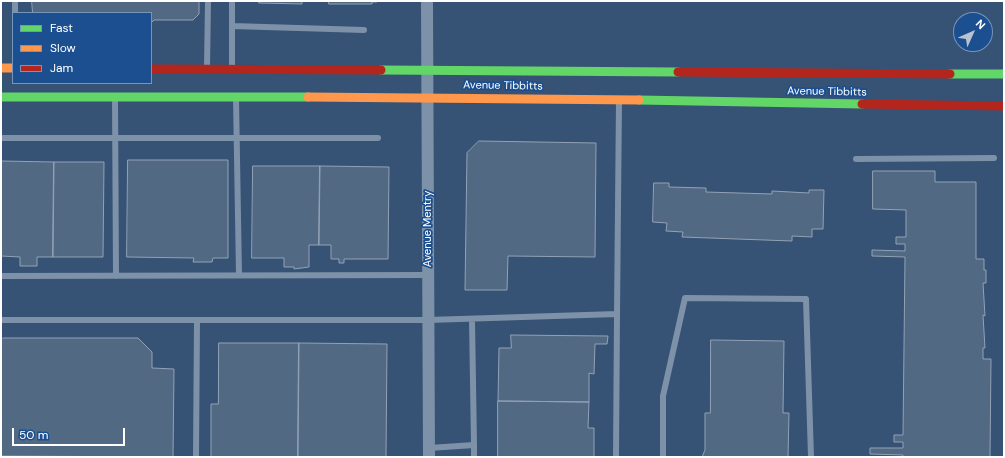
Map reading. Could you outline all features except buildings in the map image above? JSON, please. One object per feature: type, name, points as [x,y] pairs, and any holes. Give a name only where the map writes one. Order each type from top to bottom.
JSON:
[{"type":"street","name":"Avenue Mentry","points":[[427,1],[429,453]]},
{"type":"street","points":[[1,68],[12,68]]},
{"type":"street","name":"Avenue Tibbitts","points":[[152,69],[1004,74]]},
{"type":"street","name":"Avenue Tibbitts","points":[[1,97],[428,97],[1004,106]]},
{"type":"lane","points":[[15,1],[15,12]]},
{"type":"lane","points":[[207,70],[208,1]]},
{"type":"lane","points":[[232,1],[232,70]]},
{"type":"lane","points":[[232,26],[364,30]]},
{"type":"lane","points":[[115,97],[114,139],[116,276]]},
{"type":"lane","points":[[236,97],[239,275]]},
{"type":"lane","points":[[616,457],[619,100]]},
{"type":"lane","points":[[1,138],[378,138]]},
{"type":"lane","points":[[856,159],[994,158]]},
{"type":"lane","points":[[1,276],[428,275]]},
{"type":"lane","points":[[663,457],[663,396],[685,298],[806,299],[811,457]]},
{"type":"lane","points":[[1,320],[472,320],[618,314]]},
{"type":"lane","points":[[196,457],[197,320]]},
{"type":"lane","points":[[472,320],[474,457]]},
{"type":"lane","points":[[429,453],[474,445]]},
{"type":"traffic: fast","points":[[381,70],[678,72]]},
{"type":"traffic: fast","points":[[950,74],[1004,74]]},
{"type":"traffic: fast","points":[[1,97],[308,97]]},
{"type":"traffic: fast","points":[[639,100],[862,104]]},
{"type":"traffic: slow","points":[[1,68],[12,68]]},
{"type":"traffic: slow","points":[[308,97],[639,100]]},
{"type":"traffic: jam","points":[[152,69],[381,70]]},
{"type":"traffic: jam","points":[[678,72],[950,74]]},
{"type":"traffic: jam","points":[[862,104],[1004,106]]}]
